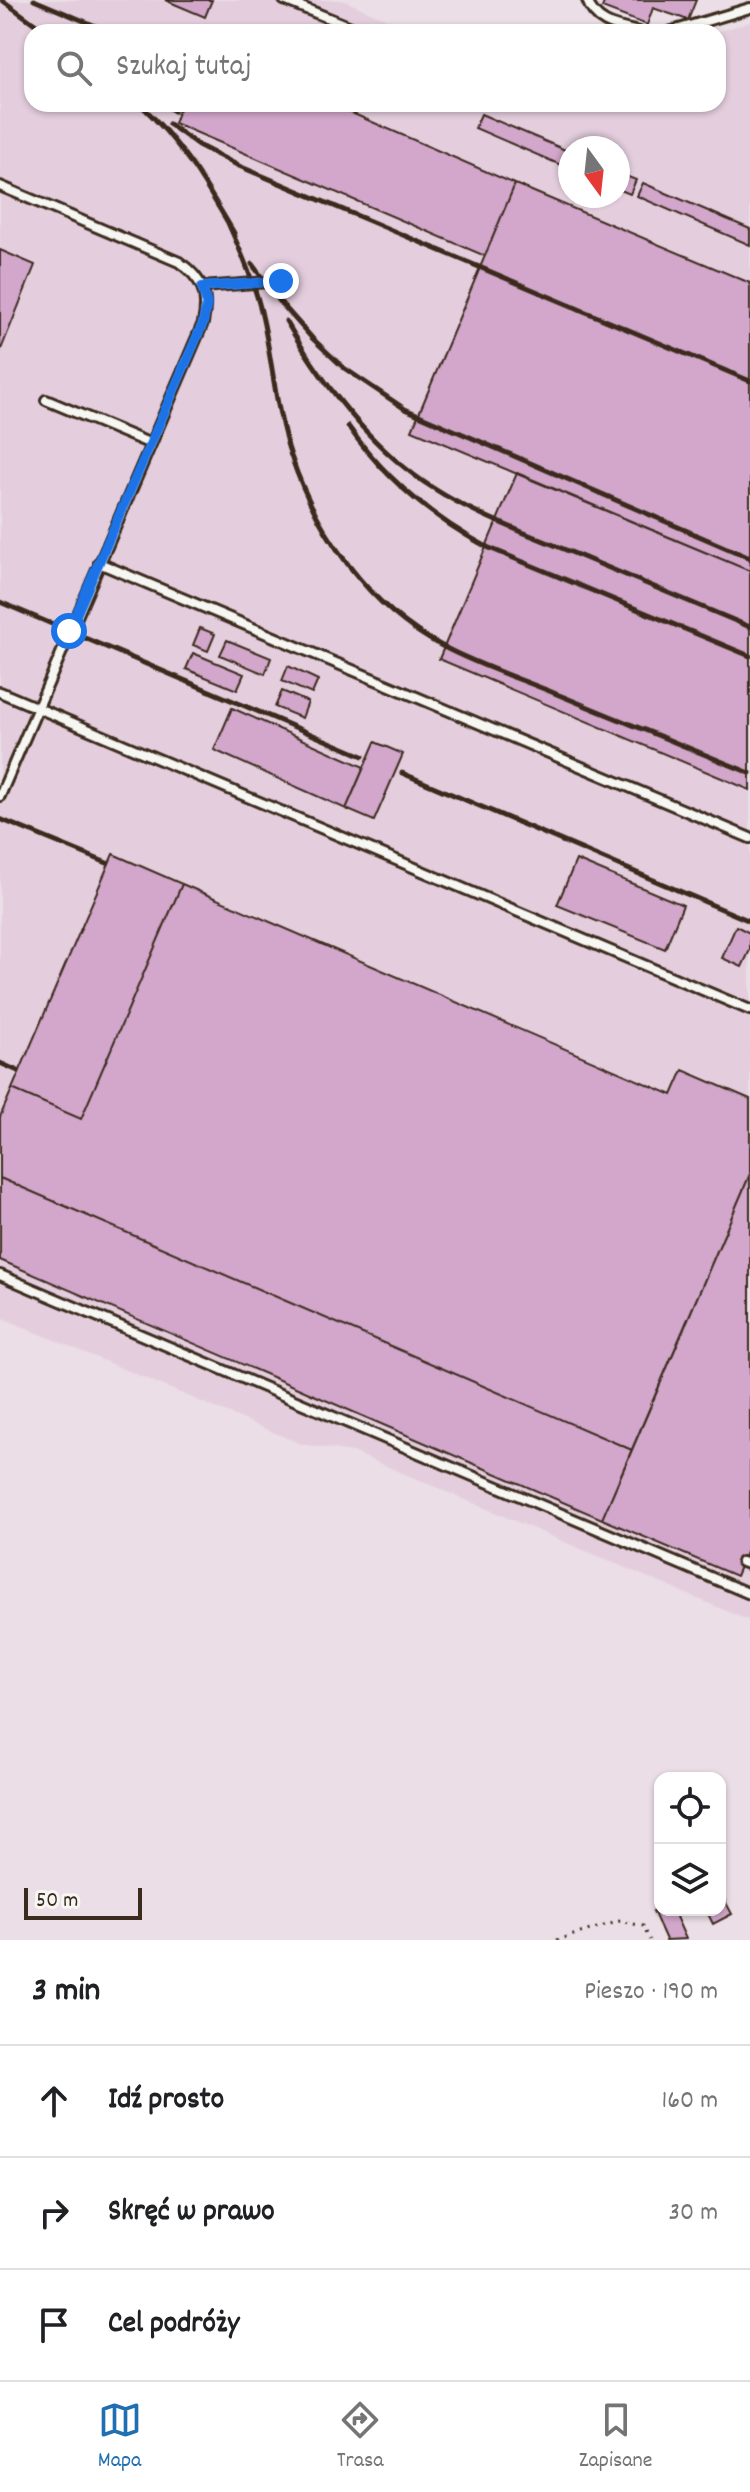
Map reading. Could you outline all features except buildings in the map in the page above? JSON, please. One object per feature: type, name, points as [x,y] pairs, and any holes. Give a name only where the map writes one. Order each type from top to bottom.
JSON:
[{"type":"lane","points":[[284,0],[343,24]]},
{"type":"lane","points":[[587,0],[593,13],[607,24]]},
{"type":"lane","points":[[696,24],[750,8]]},
{"type":"lane","points":[[0,186],[179,262],[191,271],[202,287],[207,304],[203,323],[0,794]]},
{"type":"lane","points":[[202,287],[281,281]]},
{"type":"lane","points":[[46,400],[151,444]]},
{"type":"lane","points":[[99,563],[750,838]]},
{"type":"lane","points":[[0,692],[750,1010]]},
{"type":"lane","points":[[0,1275],[750,1594]]},
{"type":"path","points":[[557,1940],[620,1921],[643,1926],[650,1940]]},
{"type":"shaded area","points":[[0,0],[342,0],[399,24],[24,24],[24,112],[726,112],[726,29],[750,22],[750,1621],[353,1452],[301,1444],[0,1317]]},
{"type":"railway","points":[[2,0],[35,24]]},
{"type":"railway","points":[[34,0],[91,24]]},
{"type":"railway","points":[[148,112],[181,149],[234,233]]},
{"type":"railway","points":[[169,124],[198,145],[239,166],[750,381]]},
{"type":"railway","points":[[228,223],[257,295],[282,423],[302,485],[331,540],[369,589],[416,630],[456,653],[750,773]]},
{"type":"railway","points":[[252,264],[312,338],[344,368],[405,409],[750,558]]},
{"type":"railway","points":[[286,321],[350,414],[389,454],[433,488],[492,519],[750,627]]},
{"type":"railway","points":[[348,426],[393,480],[428,510],[466,535],[487,547],[750,656]]},
{"type":"railway","points":[[0,602],[363,756]]},
{"type":"railway","points":[[402,773],[750,921]]},
{"type":"railway","points":[[0,819],[107,863]]},
{"type":"railway","points":[[0,1063],[18,1071]]},
{"type":"route","points":[[69,631],[203,323],[207,304],[202,287],[281,281]]}]
